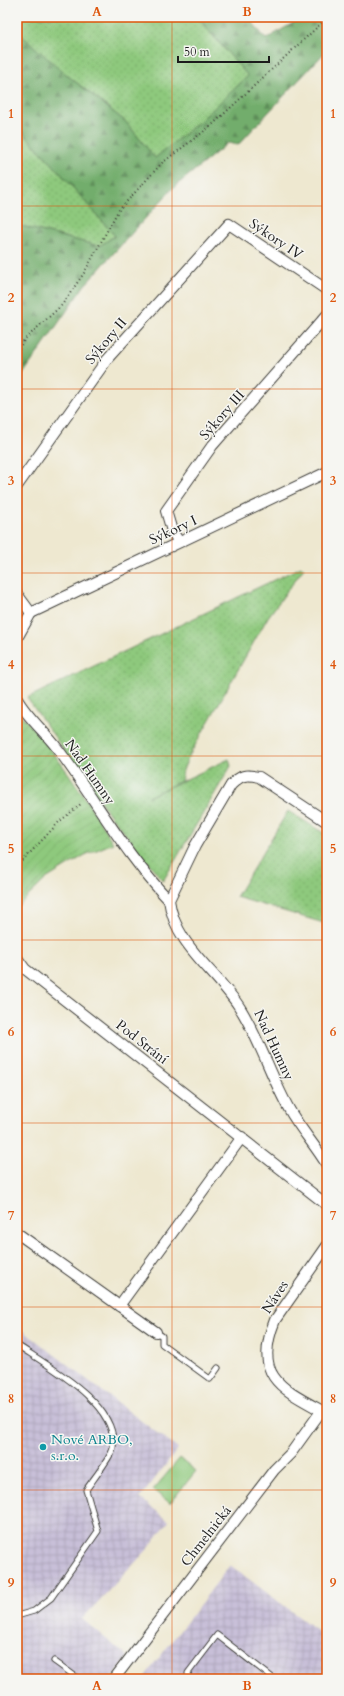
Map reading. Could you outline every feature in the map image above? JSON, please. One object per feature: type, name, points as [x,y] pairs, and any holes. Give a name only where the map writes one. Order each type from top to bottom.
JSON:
[{"type":"street","name":"Sýkory IV","points":[[229,224],[327,290]]},
{"type":"street","name":"Sýkory II","points":[[17,486],[108,358],[229,224]]},
{"type":"street","name":"Sýkory III","points":[[179,542],[172,531],[166,510],[212,446],[327,315]]},
{"type":"street","name":"Sýkory I","points":[[31,613],[327,472]]},
{"type":"street","points":[[17,594],[31,613],[17,638]]},
{"type":"street","name":"Nad Humny","points":[[17,699],[58,749],[151,882],[169,900],[175,922],[185,941],[239,1006],[254,1031],[280,1091],[290,1110],[327,1165]]},
{"type":"street","points":[[169,900],[195,846],[231,785],[238,778],[248,774],[259,777],[327,822]]},
{"type":"street","name":"Pod Strání","points":[[17,958],[25,969],[242,1137],[327,1205]]},
{"type":"street","points":[[119,1306],[242,1137]]},
{"type":"street","points":[[17,1233],[156,1332]]},
{"type":"street","name":"Náves","points":[[324,1412],[282,1388],[271,1373],[267,1354],[270,1332],[275,1320],[327,1246]]},
{"type":"street","name":"Chmelnická","points":[[114,1679],[274,1470],[291,1453],[324,1412]]},
{"type":"lane","points":[[156,1332],[162,1336],[162,1344],[210,1379],[218,1368]]},
{"type":"lane","points":[[17,1345],[80,1388],[97,1404],[106,1417],[113,1438],[113,1450],[86,1490],[98,1531],[51,1598],[34,1611],[17,1616]]},
{"type":"lane","points":[[188,1679],[188,1673],[218,1636],[274,1679]]},
{"type":"lane","points":[[54,1661],[79,1679]]},
{"type":"path","points":[[17,352],[24,340],[62,305],[84,273],[118,212],[162,163],[211,126],[327,18]]},
{"type":"path","points":[[17,867],[59,822],[77,806],[91,797]]},
{"type":"shaded area","points":[[17,1326],[178,1449],[140,1498],[169,1521],[147,1550],[82,1619],[128,1657],[111,1679],[17,1679]]},
{"type":"shaded area","points":[[230,1565],[327,1638],[327,1679],[143,1679]]},
{"type":"green space","points":[[17,17],[197,17],[248,76],[198,123],[155,158],[126,122],[57,67],[17,31]]},
{"type":"green space","points":[[197,17],[248,17],[266,39],[303,17],[327,17],[327,50],[238,145],[228,143],[172,189],[84,286],[17,383],[17,225],[99,246],[115,236],[17,126],[17,31],[57,67],[126,122],[155,158],[198,123],[248,76]]},
{"type":"green space","points":[[17,126],[115,236],[99,246],[17,225]]},
{"type":"green space","points":[[301,567],[304,568],[268,617],[189,756],[183,770],[181,781],[148,797],[229,759],[231,766],[163,881],[110,815],[27,698]]},
{"type":"green space","points":[[17,711],[57,757],[113,843],[85,855],[46,879],[17,907]]},
{"type":"green space","points":[[288,811],[327,835],[327,924],[236,897]]},
{"type":"green space","points":[[180,1458],[196,1471],[170,1503],[153,1490]]},
{"type":"place","name":"Nové ARBO, s.r.o.","points":[[43,1447]]}]
